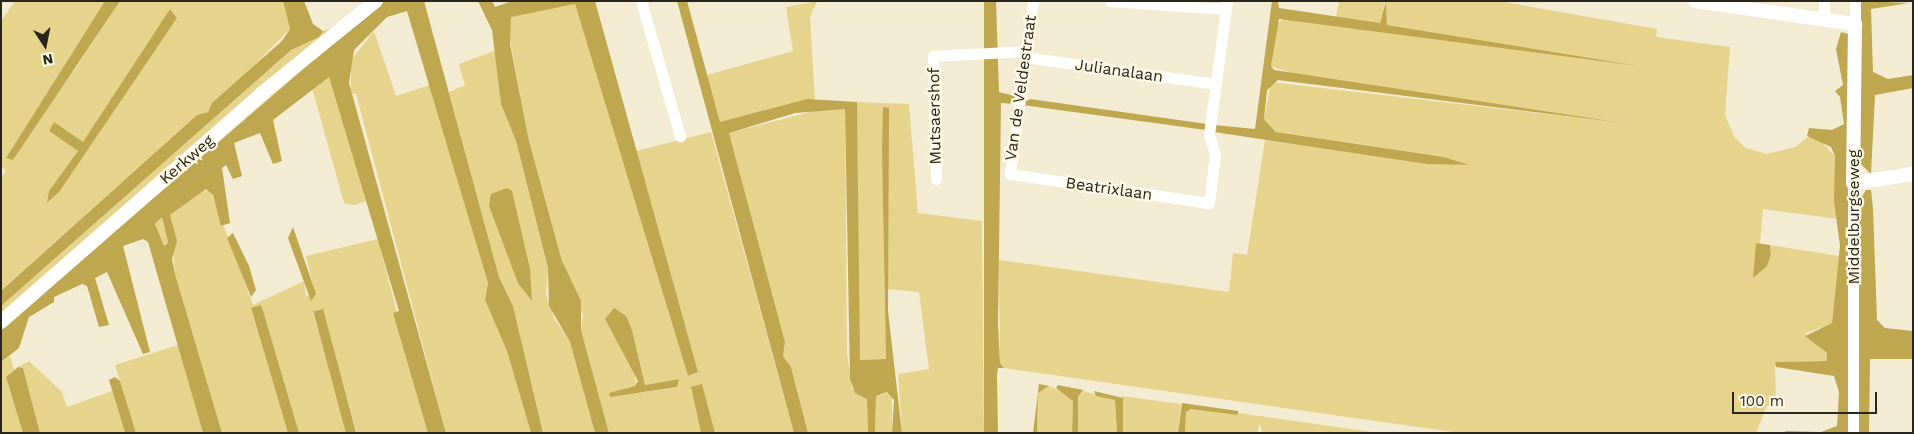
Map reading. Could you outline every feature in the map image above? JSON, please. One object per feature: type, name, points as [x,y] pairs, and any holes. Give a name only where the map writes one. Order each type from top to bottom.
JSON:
[{"type":"street","name":"Kerkweg","points":[[1,322],[261,94],[376,1]]},
{"type":"street","points":[[641,1],[680,136]]},
{"type":"street","name":"Van de Veldestraat","points":[[1010,174],[1017,109],[1033,1]]},
{"type":"street","points":[[1110,1],[1226,5],[1214,84]]},
{"type":"street","points":[[1696,1],[1855,24]]},
{"type":"street","points":[[1824,1],[1824,19]]},
{"type":"street","name":"Middelburgseweg","points":[[1853,433],[1855,1]]},
{"type":"street","name":"Mutsaershof","points":[[936,179],[933,56],[998,50],[1025,54]]},
{"type":"street","name":"Julianalaan","points":[[1025,54],[1214,84]]},
{"type":"street","name":"Beatrixlaan","points":[[1010,174],[1209,203],[1215,155],[1209,134],[1214,84]]},
{"type":"street","points":[[1853,183],[1913,174]]},
{"type":"shaded area","points":[[15,1],[105,1],[6,158],[73,72],[120,1],[283,1],[290,29],[208,112],[197,115],[1,291],[1,178],[6,170],[1,167],[1,21]],"holes":[[[171,10],[177,18],[49,202],[50,191],[78,151],[49,131],[54,122],[83,143]]]},
{"type":"shaded area","points":[[105,1],[120,1],[13,160],[6,158]]},
{"type":"shaded area","points":[[283,1],[304,1],[313,24],[323,31],[319,37],[291,50],[1,306],[1,291],[197,115],[208,112],[212,103],[282,41],[290,29]]},
{"type":"shaded area","points":[[382,1],[424,1],[499,277],[513,306],[543,433],[531,433],[507,351],[485,300],[488,283],[407,11],[387,17],[354,50],[349,83],[446,433],[428,433],[393,313],[399,311],[329,77],[273,120],[282,161],[273,164],[260,133],[234,143],[242,176],[233,179],[226,165],[222,168],[230,223],[221,226],[213,195],[206,189],[170,215],[177,241],[172,259],[175,274],[222,433],[203,433],[148,242],[143,239],[123,246],[150,352],[143,354],[107,272],[95,278],[109,325],[99,327],[87,286],[82,284],[54,297],[54,302],[29,317],[19,348],[1,362],[1,330]],"holes":[[[162,217],[168,243],[164,246],[155,224]]]},
{"type":"shaded area","points":[[478,1],[492,1],[495,7],[512,1],[595,1],[698,372],[688,376],[575,4],[511,17],[510,44],[529,141],[562,261],[581,301],[581,330],[609,433],[595,433],[570,342],[549,306],[548,268],[516,141],[501,104],[492,30]]},
{"type":"shaded area","points":[[677,1],[687,1],[720,122],[807,99],[857,102],[860,360],[886,359],[882,153],[883,107],[889,108],[888,311],[902,433],[892,433],[894,400],[887,392],[876,396],[875,433],[868,433],[867,399],[855,393],[850,379],[845,109],[795,113],[729,133],[785,342],[783,356],[791,367],[808,433],[794,433]]},
{"type":"shaded area","points":[[817,1],[810,17],[815,99],[720,122],[707,75],[793,51],[786,7]]},
{"type":"shaded area","points":[[984,1],[996,1],[999,92],[1015,96],[1014,104],[1001,103],[998,325],[1000,363],[1004,368],[998,368],[997,375],[998,433],[984,433]]},
{"type":"shaded area","points":[[1272,1],[1278,1],[1279,8],[1380,23],[1386,1],[1387,25],[1639,66],[1279,19],[1271,66],[1274,70],[1623,123],[1278,80],[1267,90],[1264,119],[1276,132],[1444,157],[1469,165],[1427,164],[1214,132],[1214,125],[1255,129]]},
{"type":"shaded area","points":[[1339,1],[1385,1],[1380,23],[1336,17]]},
{"type":"shaded area","points":[[1386,1],[1499,1],[1657,29],[1656,37],[1730,47],[1725,115],[1735,138],[1746,148],[1767,154],[1795,147],[1808,137],[1819,139],[1835,156],[1838,219],[1763,209],[1760,244],[1756,243],[1771,254],[1770,245],[1839,256],[1832,324],[1805,333],[1827,354],[1827,361],[1775,362],[1776,404],[1767,406],[1756,433],[1460,433],[1004,368],[1000,363],[999,260],[1229,292],[1233,253],[1247,255],[1265,140],[1467,166],[1444,157],[1277,132],[1264,119],[1271,82],[1623,123],[1296,75],[1271,66],[1276,24],[1286,18],[1639,66],[1387,25]]},
{"type":"shaded area","points":[[1858,1],[1909,3],[1871,9],[1873,72],[1888,79],[1913,75],[1913,88],[1875,95],[1871,174],[1860,163]]},
{"type":"shaded area","points":[[575,4],[688,376],[698,372],[636,151],[711,132],[794,433],[715,433],[702,385],[691,388],[701,433],[609,433],[581,330],[583,315],[562,261],[529,141],[507,24],[511,17],[535,9]],"holes":[[[605,319],[632,330],[645,385],[679,379],[674,388],[637,393],[626,388],[636,386],[635,373]]]},
{"type":"shaded area","points":[[170,9],[177,18],[59,192],[47,203],[49,191],[78,151],[49,131],[54,122],[83,142]]},
{"type":"shaded area","points":[[365,18],[264,101],[1,330],[1,306],[291,50],[323,31]]},
{"type":"shaded area","points":[[374,31],[396,96],[430,85],[488,283],[485,300],[507,351],[531,433],[446,433],[356,94],[351,93],[351,60]]},
{"type":"shaded area","points":[[1841,32],[1848,34],[1849,433],[1789,433],[1784,431],[1821,432],[1837,426],[1839,392],[1834,376],[1776,367],[1775,362],[1827,361],[1827,353],[1805,336],[1832,323],[1840,246],[1834,201],[1835,156],[1831,147],[1807,136],[1809,128],[1832,130],[1844,124],[1840,97],[1835,91],[1843,85],[1836,49]]},
{"type":"shaded area","points":[[496,50],[501,104],[516,141],[548,268],[546,294],[554,318],[570,342],[595,433],[543,433],[513,306],[499,277],[449,92],[465,85],[459,64]]},
{"type":"shaded area","points":[[329,77],[367,201],[354,205],[345,204],[342,196],[312,88]]},
{"type":"shaded area","points":[[1023,98],[1207,124],[1206,130],[1022,105]]},
{"type":"shaded area","points":[[857,102],[909,104],[918,213],[982,221],[984,433],[902,433],[898,374],[929,369],[919,292],[888,289],[888,108],[882,153],[886,359],[859,360]]},
{"type":"shaded area","points":[[825,108],[845,108],[847,353],[852,389],[867,399],[868,433],[808,433],[791,367],[783,356],[785,342],[729,133]]},
{"type":"shaded area","points":[[507,188],[512,191],[530,269],[532,301],[518,283],[489,206],[491,194]]},
{"type":"shaded area","points":[[210,190],[253,305],[304,281],[306,296],[315,294],[306,256],[378,239],[428,433],[357,433],[322,309],[313,312],[347,433],[299,433],[261,305],[251,309],[288,433],[222,433],[175,274],[170,215],[202,191]]},
{"type":"shaded area","points":[[1866,190],[1871,190],[1873,209],[1877,320],[1885,328],[1913,331],[1913,359],[1870,359],[1869,433],[1859,433],[1859,202]]},
{"type":"shaded area","points":[[162,217],[168,244],[164,246],[155,224]]},
{"type":"shaded area","points":[[293,227],[316,294],[311,301],[288,238]]},
{"type":"shaded area","points":[[233,233],[249,266],[256,290],[251,297],[227,238]]},
{"type":"shaded area","points":[[1756,243],[1770,245],[1771,254],[1767,266],[1753,278]]},
{"type":"shaded area","points":[[261,305],[299,433],[288,433],[251,308]]},
{"type":"shaded area","points":[[614,308],[626,316],[632,330],[645,385],[679,379],[677,387],[610,397],[609,393],[635,386],[638,381],[605,319]]},
{"type":"shaded area","points":[[323,309],[356,433],[346,433],[313,312]]},
{"type":"shaded area","points":[[178,345],[203,433],[136,433],[115,365]]},
{"type":"shaded area","points":[[10,356],[14,370],[6,377],[23,433],[1,433],[1,362]]},
{"type":"shaded area","points":[[29,361],[62,392],[67,407],[112,391],[125,433],[40,433],[23,368],[18,367]]},
{"type":"shaded area","points":[[18,367],[23,368],[40,433],[23,433],[6,377]]},
{"type":"shaded area","points":[[115,377],[120,381],[136,433],[125,433],[109,380]]},
{"type":"shaded area","points":[[702,384],[715,433],[701,433],[691,387]]},
{"type":"shaded area","points":[[1039,384],[1049,386],[1038,393],[1037,433],[1033,433]]},
{"type":"shaded area","points":[[1058,385],[1083,390],[1078,397],[1078,433],[1072,433],[1073,401],[1056,388]]},
{"type":"shaded area","points":[[1049,386],[1070,395],[1073,401],[1072,433],[1037,433],[1038,393]]},
{"type":"shaded area","points":[[1083,391],[1115,400],[1117,433],[1078,433],[1078,397]]},
{"type":"shaded area","points":[[1094,391],[1123,398],[1123,433],[1117,433],[1115,400],[1096,396]]},
{"type":"shaded area","points":[[892,392],[892,433],[875,433],[876,396]]},
{"type":"shaded area","points":[[1122,396],[1181,404],[1178,433],[1123,433]]},
{"type":"shaded area","points":[[1182,403],[1238,411],[1238,415],[1191,409],[1186,412],[1185,433],[1178,433]]},
{"type":"shaded area","points":[[1191,409],[1238,413],[1379,433],[1262,433],[1260,424],[1257,433],[1185,433],[1186,411]]}]
